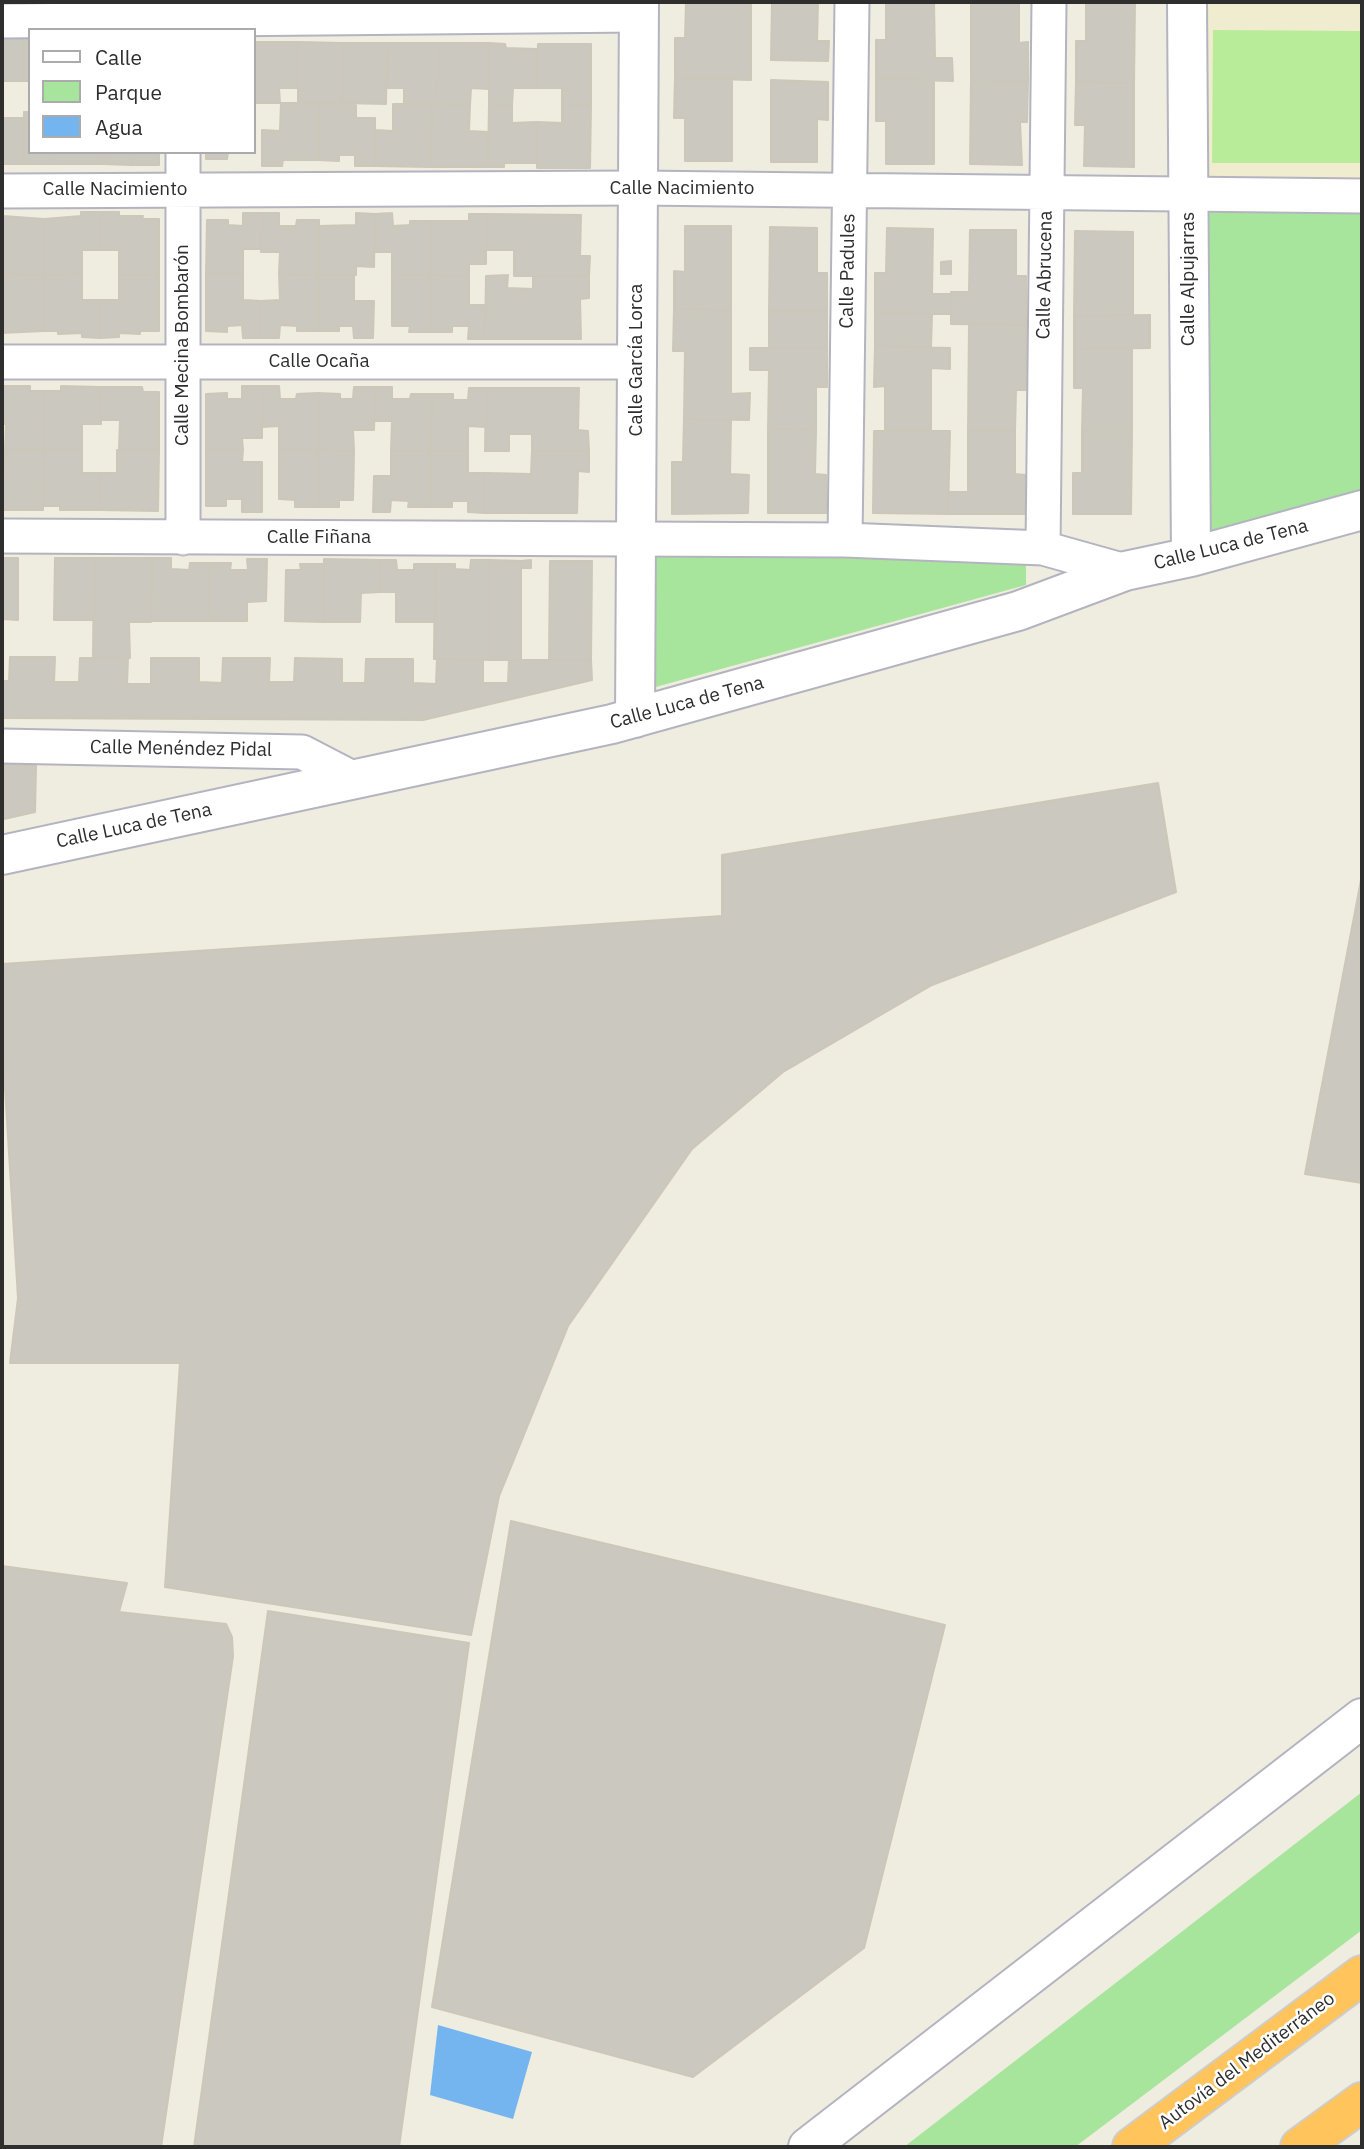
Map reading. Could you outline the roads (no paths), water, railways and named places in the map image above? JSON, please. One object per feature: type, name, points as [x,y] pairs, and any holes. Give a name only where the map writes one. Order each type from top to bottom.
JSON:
[{"type":"highway","name":"Autovía del Mediterráneo","points":[[1132,2147],[1362,1975]]},
{"type":"highway","points":[[1300,2147],[1362,2102]]},
{"type":"street","name":"Calle Padules","points":[[845,540],[852,2]]},
{"type":"street","name":"Calle Abrucena","points":[[1043,548],[1049,2]]},
{"type":"street","name":"Calle Alpujarras","points":[[1187,2],[1191,557]]},
{"type":"street","points":[[2,21],[639,8]]},
{"type":"street","name":"Calle García Lorca","points":[[635,718],[639,8]]},
{"type":"street","name":"Calle Mecina Bombarón","points":[[183,154],[183,538]]},
{"type":"street","name":"Calle Nacimiento","points":[[2,191],[638,188],[1362,196]]},
{"type":"street","name":"Calle Ocaña","points":[[2,362],[637,362]]},
{"type":"street","name":"Calle Luca de Tena","points":[[2,855],[635,718],[1018,611],[1125,571],[1191,557],[1362,510]]},
{"type":"street","name":"Calle Fiñana","points":[[2,536],[845,540],[1043,548],[1125,571]]},
{"type":"street","name":"Calle Menéndez Pidal","points":[[2,746],[302,752],[354,779]]},
{"type":"street","points":[[808,2147],[1362,1718]]},
{"type":"water","points":[[438,2025],[532,2052],[513,2119],[430,2095]]}]
